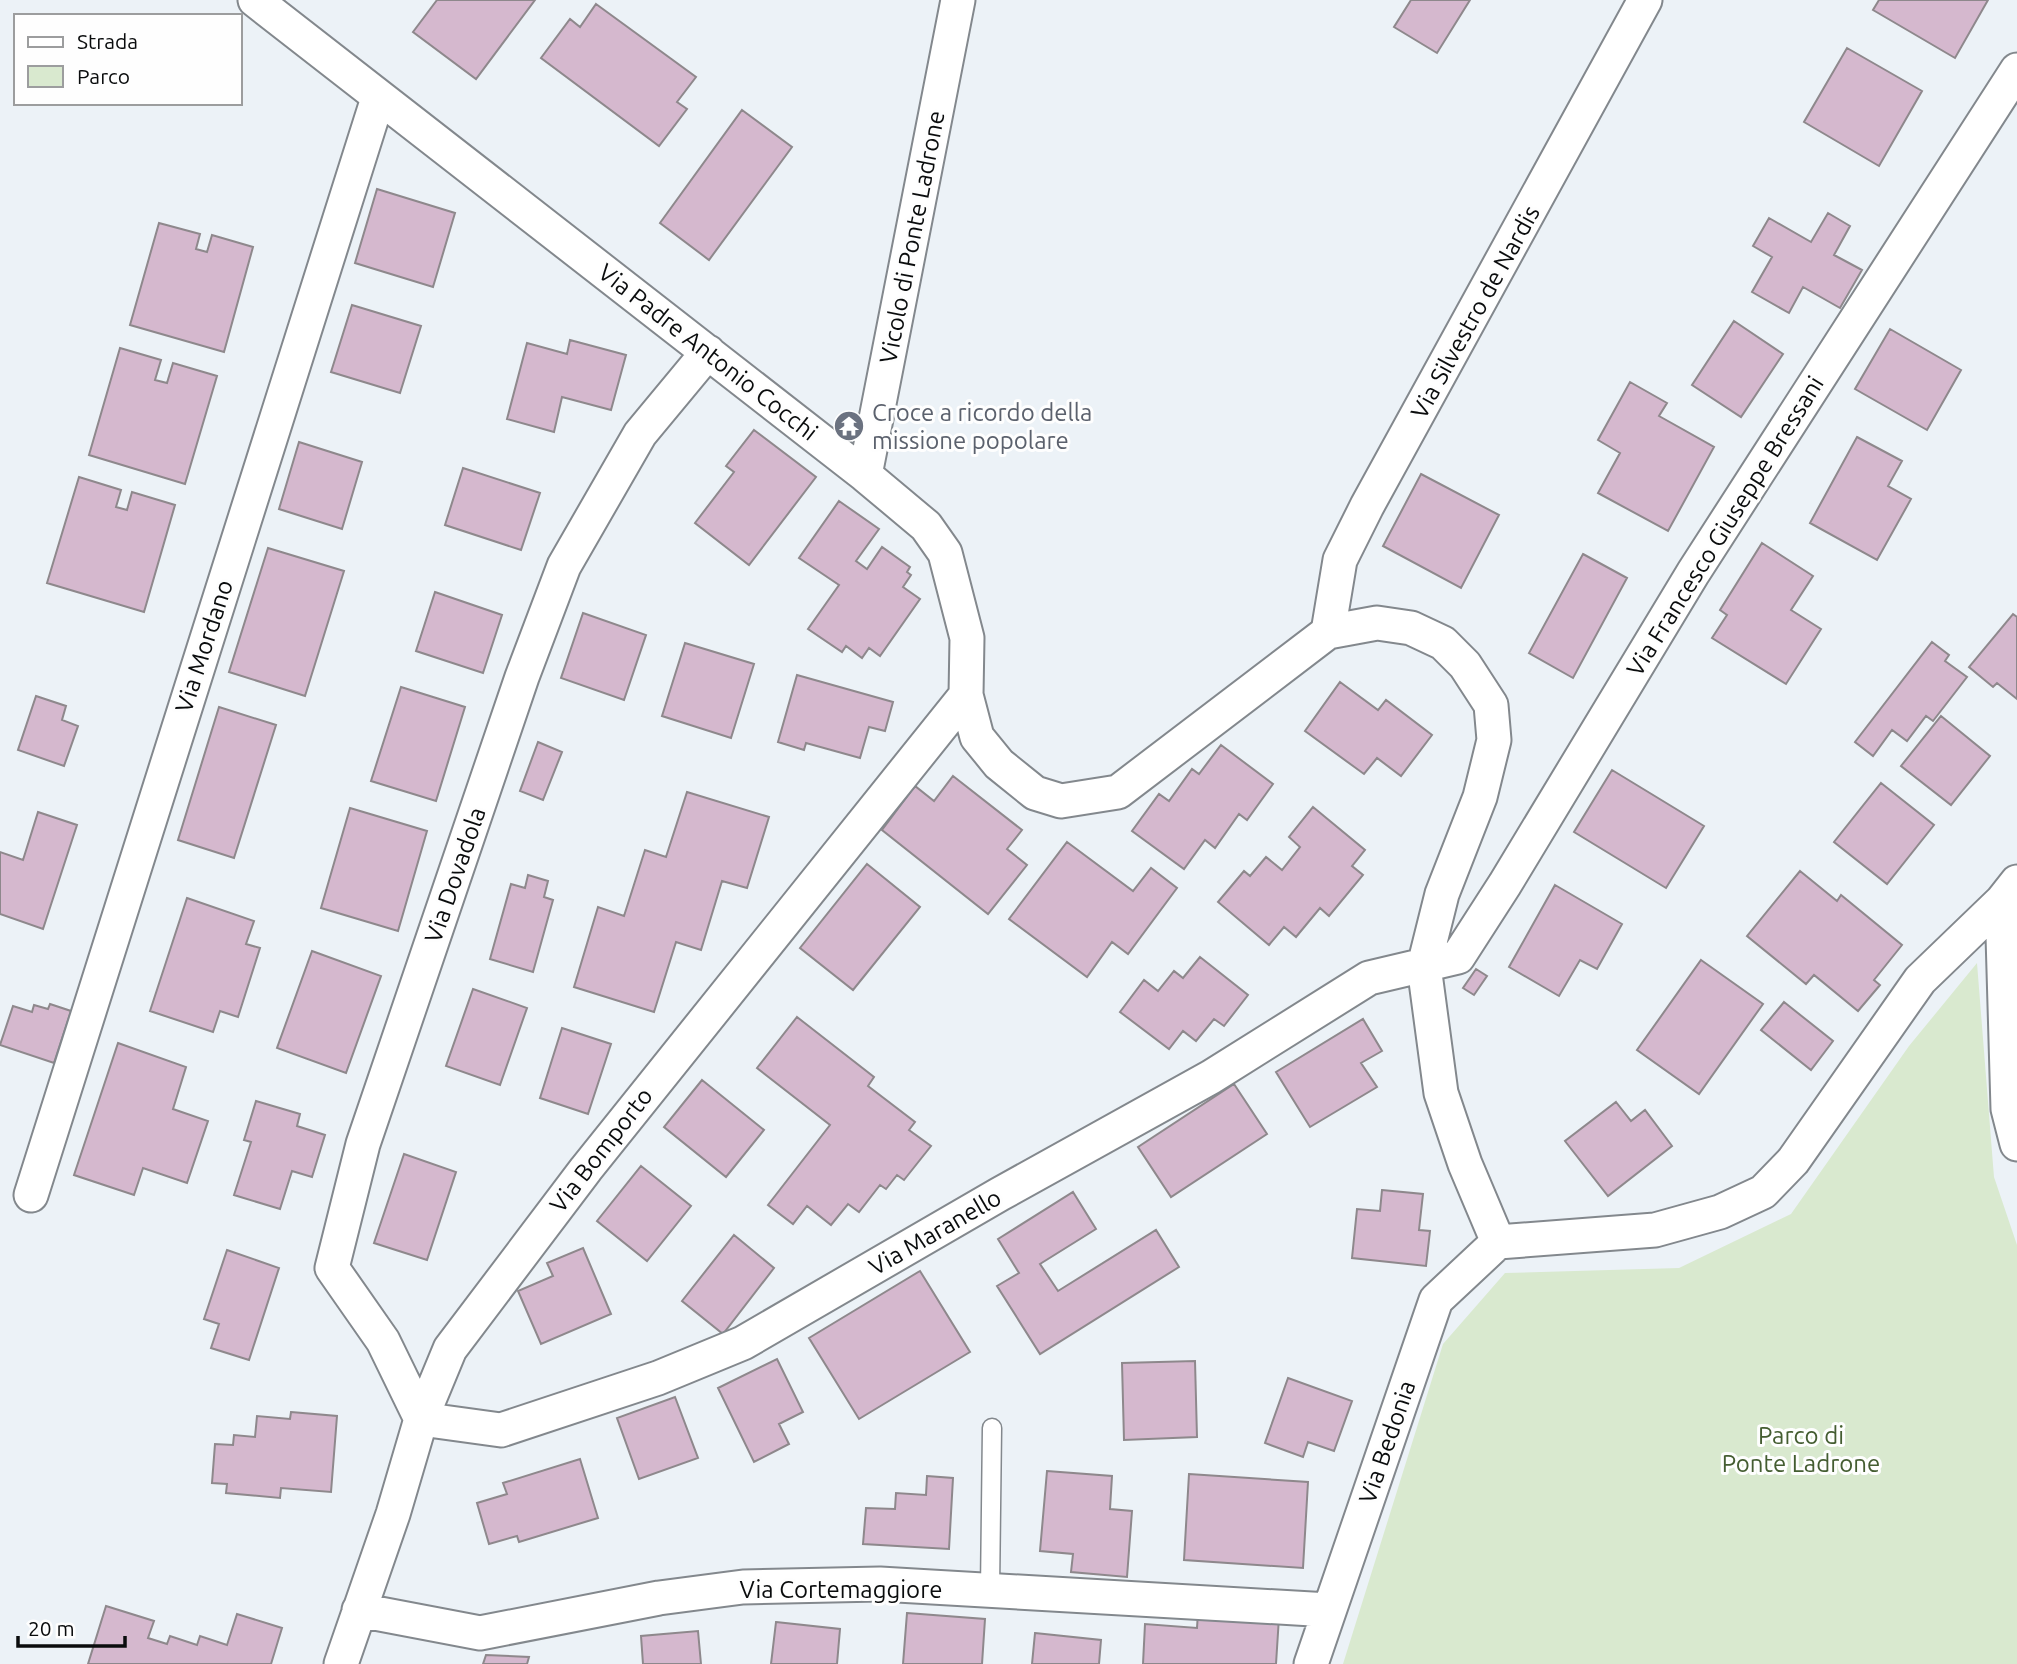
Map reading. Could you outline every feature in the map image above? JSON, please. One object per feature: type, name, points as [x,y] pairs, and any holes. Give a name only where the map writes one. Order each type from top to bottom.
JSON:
[{"type":"street","name":"Via Padre Antonio Cocchi","points":[[255,0],[709,352],[926,526],[945,553],[967,638],[966,695],[977,737],[999,764],[1035,793],[1061,801],[1118,792],[1328,632],[1377,623],[1410,628],[1443,643],[1465,665],[1491,705],[1494,740],[1480,797],[1442,894],[1424,966],[1441,1093],[1465,1164],[1498,1242]]},
{"type":"street","name":"Vicolo di Ponte Ladrone","points":[[865,475],[958,0]]},
{"type":"street","name":"Via Silvestro de Nardis","points":[[1328,632],[1340,560],[1367,506],[1645,0]]},
{"type":"street","name":"Via Francesco Giuseppe Bressani","points":[[1424,966],[1458,957],[1693,573],[2017,70]]},
{"type":"street","name":"Via Mordano","points":[[31,1195],[378,98]]},
{"type":"street","name":"Via Dovadola","points":[[421,1419],[383,1341],[331,1268],[363,1144],[522,677],[564,566],[640,434],[709,352]]},
{"type":"street","name":"Via Bomporto","points":[[341,1664],[393,1514],[421,1419],[450,1349],[578,1179],[966,695]]},
{"type":"street","points":[[2010,892],[2008,1109],[2017,1144]]},
{"type":"street","points":[[1498,1242],[1655,1230],[1720,1212],[1763,1192],[1793,1161],[1920,980],[2010,892]]},
{"type":"street","name":"Via Maranello","points":[[421,1419],[501,1430],[658,1378],[743,1343],[1000,1194],[1212,1077],[1369,978],[1424,966]]},
{"type":"street","name":"Via Bedonia","points":[[1311,1664],[1436,1300],[1498,1242]]},
{"type":"street","name":"Via Cortemaggiore","points":[[359,1610],[480,1633],[659,1598],[743,1587],[880,1584],[1329,1609]]},
{"type":"lane","points":[[990,1590],[992,1428]]},
{"type":"green space","name":"Parco di Ponte Ladrone","points":[[1977,963],[1994,1177],[2017,1245],[2017,1664],[1343,1664],[1443,1344],[1505,1273],[1679,1268],[1791,1214],[1909,1046]]},
{"type":"building","points":[[437,0],[535,0],[476,79],[413,32]]},
{"type":"building","points":[[1411,0],[1470,0],[1437,53],[1394,27]]},
{"type":"building","points":[[1879,0],[1988,0],[1955,58],[1873,10]]},
{"type":"building","points":[[596,4],[696,77],[677,102],[687,109],[659,146],[541,58],[570,19],[580,27]]},
{"type":"building","points":[[1847,48],[1922,91],[1879,166],[1804,122]]},
{"type":"building","points":[[742,110],[792,147],[709,260],[660,223]]},
{"type":"building","points":[[377,189],[455,213],[433,287],[355,263]]},
{"type":"building","points":[[1828,213],[1850,226],[1834,255],[1862,270],[1840,308],[1803,287],[1789,313],[1752,292],[1772,257],[1753,246],[1769,218],[1811,242]]},
{"type":"building","points":[[159,223],[200,234],[196,249],[207,252],[212,235],[253,247],[224,352],[130,325]]},
{"type":"building","points":[[352,305],[421,326],[400,393],[331,372]]},
{"type":"building","points":[[1734,321],[1783,354],[1741,417],[1692,385]]},
{"type":"building","points":[[1890,329],[1961,370],[1927,430],[1855,389]]},
{"type":"building","points":[[570,340],[626,355],[611,410],[562,397],[554,432],[507,419],[527,343],[567,354]]},
{"type":"building","points":[[120,348],[161,360],[155,380],[167,383],[173,363],[217,376],[185,484],[89,455]]},
{"type":"building","points":[[1630,382],[1667,403],[1659,416],[1714,447],[1668,531],[1598,493],[1620,453],[1598,440]]},
{"type":"building","points":[[754,430],[816,477],[749,565],[695,523],[734,472],[726,466]]},
{"type":"building","points":[[1857,437],[1902,461],[1888,486],[1911,499],[1877,560],[1810,523]]},
{"type":"building","points":[[299,442],[362,462],[342,529],[279,509]]},
{"type":"building","points":[[463,468],[540,493],[521,550],[445,525]]},
{"type":"building","points":[[1421,474],[1499,515],[1461,588],[1383,546]]},
{"type":"building","points":[[79,477],[121,490],[116,507],[127,510],[132,492],[175,505],[144,612],[47,583]]},
{"type":"building","points":[[839,501],[879,529],[856,561],[867,569],[882,547],[910,567],[907,572],[911,575],[903,587],[920,599],[880,656],[869,648],[862,658],[846,646],[842,652],[808,629],[839,585],[799,558]]},
{"type":"building","points":[[1762,543],[1813,576],[1791,610],[1821,629],[1786,684],[1712,638],[1727,615],[1720,610]]},
{"type":"building","points":[[268,548],[344,571],[305,696],[229,672]]},
{"type":"building","points":[[1583,554],[1627,578],[1573,678],[1529,653]]},
{"type":"building","points":[[435,592],[502,615],[483,673],[416,651]]},
{"type":"building","points":[[583,613],[646,635],[624,700],[561,678]]},
{"type":"building","points":[[2013,614],[2017,617],[2017,699],[1997,683],[1993,687],[1969,667]]},
{"type":"building","points":[[1932,642],[1949,655],[1945,661],[1967,677],[1933,721],[1926,716],[1907,741],[1892,730],[1873,756],[1855,742]]},
{"type":"building","points":[[685,643],[754,664],[731,738],[662,716]]},
{"type":"building","points":[[797,675],[893,702],[885,731],[869,727],[860,758],[806,743],[804,750],[778,742]]},
{"type":"building","points":[[1340,682],[1378,710],[1386,700],[1432,735],[1401,776],[1377,758],[1364,774],[1305,731]]},
{"type":"building","points":[[401,687],[465,707],[436,801],[371,781]]},
{"type":"building","points":[[36,696],[66,706],[62,720],[78,726],[64,766],[18,750]]},
{"type":"building","points":[[219,707],[276,725],[234,858],[178,840]]},
{"type":"building","points":[[1941,716],[1990,756],[1951,805],[1901,766]]},
{"type":"building","points":[[538,742],[562,752],[543,800],[520,791]]},
{"type":"building","points":[[1221,745],[1273,784],[1247,820],[1239,814],[1215,848],[1205,840],[1184,869],[1132,831],[1159,794],[1169,801],[1192,769],[1199,774]]},
{"type":"building","points":[[1612,770],[1704,826],[1666,888],[1574,832]]},
{"type":"building","points":[[953,776],[1022,830],[1007,849],[1027,865],[988,914],[882,830],[915,786],[934,801]]},
{"type":"building","points":[[1881,783],[1934,825],[1887,884],[1834,842]]},
{"type":"building","points":[[687,792],[769,817],[747,888],[722,881],[701,950],[676,942],[654,1012],[574,987],[598,907],[624,916],[645,850],[666,857]]},
{"type":"building","points":[[1313,807],[1365,850],[1352,866],[1363,875],[1329,916],[1320,908],[1296,937],[1284,927],[1269,945],[1218,902],[1244,871],[1250,876],[1266,857],[1282,870],[1300,847],[1289,837]]},
{"type":"building","points":[[350,808],[427,831],[398,931],[321,908]]},
{"type":"building","points":[[38,812],[77,825],[43,929],[0,914],[0,852],[23,860]]},
{"type":"building","points":[[1067,842],[1133,891],[1151,868],[1177,888],[1128,954],[1112,942],[1087,977],[1009,919]]},
{"type":"building","points":[[867,864],[920,907],[853,990],[800,948]]},
{"type":"building","points":[[1800,871],[1837,901],[1841,895],[1902,945],[1874,980],[1880,985],[1858,1011],[1814,975],[1806,984],[1747,936]]},
{"type":"building","points":[[528,875],[548,881],[544,897],[553,900],[533,972],[490,959],[511,884],[525,888]]},
{"type":"building","points":[[1555,885],[1622,924],[1597,969],[1580,960],[1559,996],[1509,967]]},
{"type":"building","points":[[187,898],[254,921],[246,944],[260,948],[238,1017],[220,1011],[213,1032],[150,1011]]},
{"type":"building","points":[[312,951],[381,976],[346,1073],[277,1048]]},
{"type":"building","points":[[1200,957],[1248,995],[1224,1026],[1214,1019],[1196,1041],[1183,1031],[1169,1049],[1120,1012],[1144,980],[1158,991],[1174,971],[1183,978]]},
{"type":"building","points":[[1701,960],[1763,1004],[1699,1094],[1637,1050]]},
{"type":"building","points":[[1476,969],[1487,976],[1474,995],[1463,988]]},
{"type":"building","points":[[473,989],[527,1008],[500,1085],[446,1066]]},
{"type":"building","points":[[1784,1002],[1833,1041],[1811,1070],[1761,1030]]},
{"type":"building","points":[[50,1004],[71,1011],[54,1063],[0,1045],[13,1006],[32,1012],[34,1005],[48,1009]]},
{"type":"building","points":[[797,1017],[874,1077],[868,1086],[915,1122],[909,1130],[931,1146],[904,1180],[897,1175],[886,1189],[880,1185],[859,1212],[848,1204],[831,1225],[807,1206],[793,1224],[768,1205],[830,1125],[757,1068]]},
{"type":"building","points":[[1363,1019],[1382,1051],[1361,1063],[1377,1087],[1310,1127],[1276,1072]]},
{"type":"building","points":[[562,1028],[611,1044],[588,1114],[540,1098]]},
{"type":"building","points":[[118,1043],[186,1067],[173,1109],[208,1121],[187,1183],[143,1168],[134,1195],[74,1175]]},
{"type":"building","points":[[702,1080],[764,1130],[726,1177],[664,1127]]},
{"type":"building","points":[[1234,1084],[1267,1134],[1171,1197],[1138,1147]]},
{"type":"building","points":[[256,1101],[300,1114],[297,1126],[325,1135],[312,1177],[292,1171],[280,1209],[234,1195],[251,1142],[244,1140]]},
{"type":"building","points":[[1616,1102],[1631,1121],[1645,1110],[1672,1146],[1608,1196],[1565,1141]]},
{"type":"building","points":[[404,1154],[456,1172],[427,1260],[374,1243]]},
{"type":"building","points":[[641,1166],[691,1206],[647,1261],[597,1221]]},
{"type":"building","points":[[1382,1190],[1423,1194],[1419,1230],[1430,1231],[1426,1266],[1352,1258],[1357,1209],[1380,1211]]},
{"type":"building","points":[[1073,1192],[1096,1229],[1040,1264],[1058,1291],[1156,1230],[1179,1267],[1040,1354],[997,1286],[1019,1273],[998,1239]]},
{"type":"building","points":[[734,1235],[774,1268],[723,1334],[682,1301]]},
{"type":"building","points":[[583,1248],[611,1314],[541,1344],[518,1291],[553,1276],[547,1263]]},
{"type":"building","points":[[227,1250],[279,1268],[249,1360],[211,1348],[219,1324],[204,1319]]},
{"type":"building","points":[[920,1271],[970,1352],[859,1419],[809,1338]]},
{"type":"building","points":[[777,1359],[803,1412],[779,1424],[789,1444],[754,1462],[718,1388]]},
{"type":"building","points":[[1195,1361],[1197,1437],[1124,1440],[1122,1363]]},
{"type":"building","points":[[1288,1378],[1352,1401],[1334,1451],[1308,1442],[1303,1457],[1265,1443]]},
{"type":"building","points":[[675,1397],[698,1458],[639,1479],[617,1418]]},
{"type":"building","points":[[291,1412],[337,1416],[331,1492],[281,1488],[280,1498],[226,1493],[227,1484],[212,1483],[215,1444],[233,1445],[234,1435],[255,1437],[257,1416],[290,1419]]},
{"type":"building","points":[[580,1459],[598,1518],[519,1542],[517,1536],[489,1544],[477,1503],[507,1494],[503,1483]]},
{"type":"building","points":[[1047,1471],[1112,1476],[1110,1509],[1132,1511],[1127,1577],[1071,1572],[1073,1554],[1040,1551]]},
{"type":"building","points":[[1189,1474],[1308,1482],[1303,1568],[1184,1560]]},
{"type":"building","points":[[927,1476],[953,1478],[949,1549],[863,1544],[866,1508],[895,1509],[896,1493],[926,1495]]},
{"type":"building","points":[[106,1606],[154,1621],[148,1638],[167,1644],[170,1636],[197,1645],[200,1636],[227,1645],[237,1614],[282,1628],[271,1664],[88,1664]]},
{"type":"building","points":[[1198,1612],[1279,1617],[1276,1664],[1143,1664],[1145,1624],[1197,1628]]},
{"type":"building","points":[[907,1613],[985,1619],[982,1664],[903,1664]]},
{"type":"building","points":[[776,1622],[840,1629],[837,1664],[771,1664]]},
{"type":"building","points":[[698,1631],[701,1664],[643,1664],[641,1636]]},
{"type":"building","points":[[1035,1633],[1101,1640],[1099,1664],[1032,1664]]},
{"type":"building","points":[[486,1655],[529,1657],[527,1664],[483,1664]]},
{"type":"place","name":"Croce a ricordo della missione popolare","points":[[849,426]]}]
